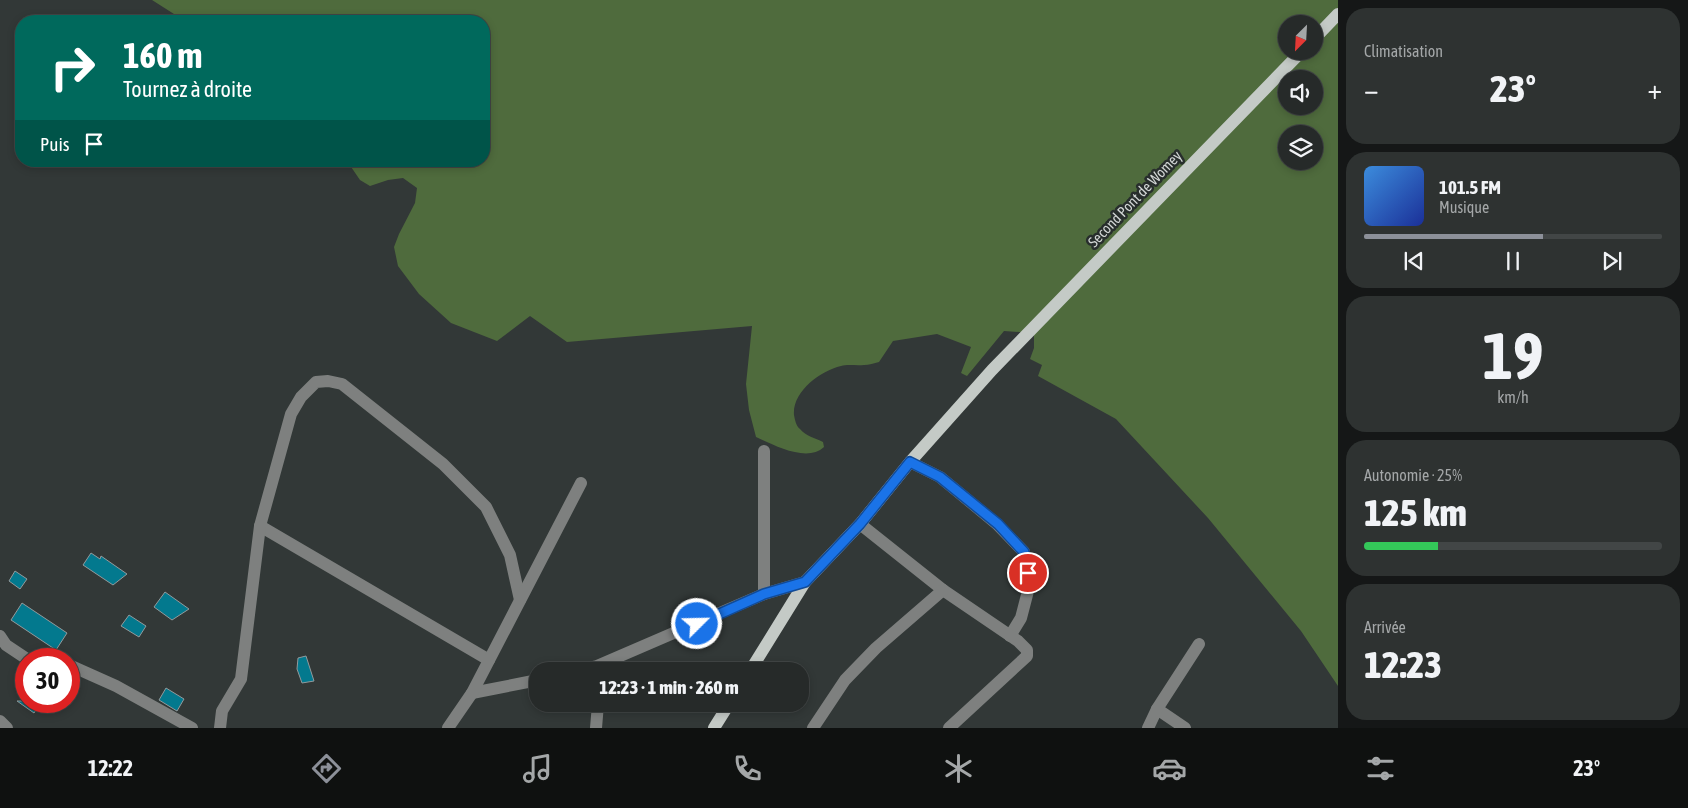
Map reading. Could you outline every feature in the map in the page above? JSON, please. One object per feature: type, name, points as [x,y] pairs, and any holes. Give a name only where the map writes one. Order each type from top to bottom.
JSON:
[{"type":"main road","points":[[1323,30],[1338,14]]},
{"type":"main road","name":"Second Pont de Womey","points":[[756,662],[805,582],[860,524],[910,462],[992,370],[1293,60]]},
{"type":"main road","points":[[714,728],[724,712]]},
{"type":"street","points":[[220,728],[222,711],[241,678],[260,526],[291,414],[301,397],[316,382],[328,381],[342,384],[443,464],[486,507],[510,555],[520,600]]},
{"type":"street","points":[[764,451],[764,594]]},
{"type":"street","points":[[910,462],[940,477],[998,524],[1024,552],[1028,573],[1028,591],[1021,618],[1010,636]]},
{"type":"street","points":[[448,728],[472,693],[581,484]]},
{"type":"street","points":[[860,524],[943,590],[1018,641],[1027,650],[1028,656],[949,728]]},
{"type":"street","points":[[260,526],[489,660]]},
{"type":"street","points":[[613,662],[764,594],[805,582]]},
{"type":"street","points":[[813,728],[845,680],[876,648],[943,590]]},
{"type":"street","points":[[0,636],[6,645],[15,651]]},
{"type":"street","points":[[1148,728],[1157,709],[1199,644]]},
{"type":"street","points":[[80,671],[116,686],[192,728]]},
{"type":"street","points":[[472,693],[529,682]]},
{"type":"street","points":[[1157,709],[1185,728]]},
{"type":"street","points":[[596,728],[597,712]]},
{"type":"street","points":[[0,721],[7,728]]},
{"type":"green space","points":[[152,0],[1338,0],[1338,686],[1301,631],[1208,518],[1116,419],[1038,376],[1042,365],[1030,359],[1034,348],[1034,333],[1004,331],[967,376],[961,373],[971,347],[937,334],[893,341],[879,362],[866,365],[844,365],[833,369],[809,384],[802,391],[795,406],[794,415],[799,428],[811,437],[823,442],[824,447],[809,453],[790,451],[756,437],[749,410],[746,384],[752,326],[567,342],[530,316],[497,341],[451,323],[419,294],[398,266],[394,247],[415,203],[417,188],[403,178],[388,180],[370,186],[360,180],[351,167],[490,167],[490,15],[176,15]]},
{"type":"building","points":[[91,553],[100,559],[101,556],[127,574],[113,585],[83,565]]},
{"type":"building","points":[[15,571],[27,579],[20,589],[9,581]]},
{"type":"building","points":[[165,592],[189,609],[172,620],[154,607]]},
{"type":"building","points":[[22,603],[67,633],[57,648],[53,648],[11,620]]},
{"type":"building","points":[[129,615],[146,626],[139,637],[121,626]]},
{"type":"building","points":[[306,656],[314,681],[302,683],[297,669],[298,658]]},
{"type":"building","points":[[166,688],[184,699],[177,711],[159,700]]},
{"type":"route","points":[[697,624],[764,594],[805,582],[860,524],[910,462],[940,477],[998,524],[1024,552],[1028,573]]}]
